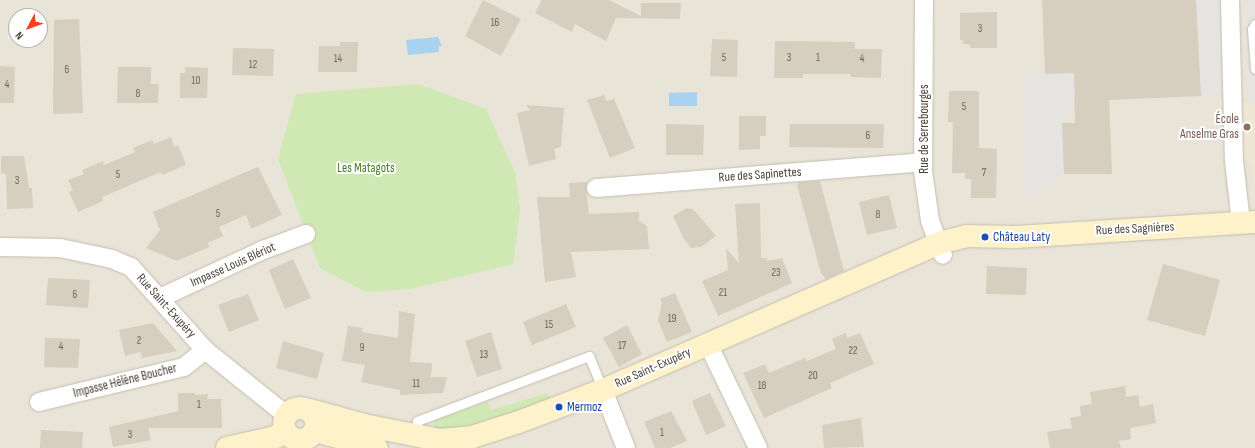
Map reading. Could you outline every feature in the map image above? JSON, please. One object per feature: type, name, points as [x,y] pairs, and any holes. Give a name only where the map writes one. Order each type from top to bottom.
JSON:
[{"type":"main road","name":"Rue des Sagnières","points":[[941,249],[967,236],[1015,237],[1248,222]]},
{"type":"main road","name":"Rue Saint-Exupéry","points":[[469,448],[523,434],[606,395],[941,249]]},
{"type":"main road","name":"Rue Saint-Exupéry","points":[[227,448],[276,437],[295,408],[313,421],[366,441],[440,440],[472,437],[606,395]]},
{"type":"main road","points":[[286,423],[294,439],[300,440],[306,439],[313,421]]},
{"type":"street","name":"Rue de Serrebourges","points":[[924,0],[923,162],[925,200],[941,249]]},
{"type":"street","points":[[1230,0],[1234,162],[1248,222]]},
{"type":"street","name":"Rue des Sapinettes","points":[[596,188],[923,162]]},
{"type":"street","name":"Impasse Louis Blériot","points":[[160,298],[263,250],[306,234]]},
{"type":"street","name":"Rue Saint-Exupéry","points":[[0,247],[60,248],[112,260],[131,267],[205,350],[286,423]]},
{"type":"street","name":"Impasse Hélène Boucher","points":[[39,402],[184,367],[205,350]]},
{"type":"street","points":[[711,350],[758,448]]},
{"type":"street","points":[[606,395],[626,448]]},
{"type":"lane","points":[[1255,24],[1252,28],[1255,69]]},
{"type":"lane","points":[[426,440],[417,421],[589,356],[606,395]]},
{"type":"shaded area","points":[[0,0],[1255,0],[1255,448],[0,448]]},
{"type":"shaded area","points":[[1196,0],[1222,0],[1225,94],[1201,96]]},
{"type":"shaded area","points":[[1245,0],[1255,0],[1255,104],[1246,104]]},
{"type":"shaded area","points":[[1245,0],[1255,0],[1255,33],[1246,33]]},
{"type":"shaded area","points":[[1023,72],[1074,73],[1075,101],[1062,123],[1064,174],[1047,187],[1021,200]]},
{"type":"shaded area","name":"École Anselme Gras","points":[[1237,101],[1255,104],[1255,196],[1252,161],[1241,161]]},
{"type":"green space","name":"Les Matagots","points":[[418,84],[486,109],[515,172],[520,210],[513,264],[410,289],[366,292],[320,268],[278,159],[296,94]]},
{"type":"green space","points":[[548,393],[551,401],[484,424],[445,430],[435,428],[433,424],[435,420],[487,402],[491,410]]},
{"type":"water","points":[[438,37],[442,46],[439,46],[439,52],[408,55],[406,40]]},
{"type":"water","points":[[697,92],[697,106],[669,106],[669,93]]},
{"type":"building","points":[[483,0],[521,19],[501,56],[465,36]]},
{"type":"building","points":[[542,0],[609,0],[641,16],[641,3],[681,3],[680,19],[616,18],[606,41],[575,24],[572,32],[535,13]]},
{"type":"building","points":[[1042,0],[1196,0],[1201,96],[1109,100],[1112,174],[1064,174],[1062,123],[1075,123],[1074,73],[1045,74]]},
{"type":"building","points":[[997,12],[997,48],[970,48],[970,45],[962,43],[963,40],[960,40],[960,13]]},
{"type":"building","points":[[79,19],[83,113],[53,114],[54,20]]},
{"type":"building","points":[[712,39],[738,40],[737,77],[710,76]]},
{"type":"building","points":[[775,41],[855,42],[855,49],[882,49],[881,78],[851,77],[851,74],[803,74],[803,78],[774,78]]},
{"type":"building","points":[[340,42],[358,42],[357,72],[318,72],[319,46],[340,46]]},
{"type":"building","points":[[233,48],[274,49],[273,76],[232,75]]},
{"type":"building","points":[[0,66],[15,67],[14,103],[0,103]]},
{"type":"building","points":[[118,67],[151,67],[151,84],[159,84],[158,103],[117,103]]},
{"type":"building","points":[[185,67],[208,68],[207,98],[180,98],[180,73],[185,73]]},
{"type":"building","points":[[949,91],[979,91],[979,148],[997,149],[996,198],[971,198],[971,179],[965,179],[965,173],[952,173],[953,122],[948,122]]},
{"type":"building","points":[[604,95],[606,101],[614,99],[635,148],[610,158],[587,100]]},
{"type":"building","points":[[526,105],[564,108],[561,147],[554,149],[556,159],[529,166],[517,113],[530,110]]},
{"type":"building","points":[[739,116],[766,116],[766,136],[760,136],[760,149],[739,150]]},
{"type":"building","points":[[666,124],[704,125],[703,155],[666,155]]},
{"type":"building","points":[[790,124],[884,124],[883,148],[789,147]]},
{"type":"building","points":[[171,137],[174,147],[178,145],[186,165],[162,175],[161,172],[102,197],[103,201],[78,212],[69,192],[73,190],[68,180],[84,174],[82,170],[103,161],[104,165],[135,152],[133,148],[152,140],[154,144]]},
{"type":"building","points":[[1,156],[24,156],[29,188],[32,188],[33,208],[7,209],[6,174],[1,173]]},
{"type":"building","points":[[258,167],[282,215],[251,229],[246,215],[219,227],[223,236],[208,243],[209,247],[177,261],[146,248],[160,230],[153,212]]},
{"type":"building","points":[[820,181],[844,271],[826,279],[821,273],[797,185],[799,182]]},
{"type":"building","points":[[587,182],[586,188],[589,214],[639,212],[639,221],[647,226],[649,249],[571,252],[576,277],[545,282],[537,197],[570,197],[569,183]]},
{"type":"building","points":[[889,195],[897,228],[867,235],[859,202]]},
{"type":"building","points":[[760,203],[761,258],[767,258],[767,261],[782,258],[792,283],[718,316],[702,281],[728,270],[726,248],[739,263],[735,204]]},
{"type":"building","points":[[687,208],[693,209],[716,236],[701,247],[691,248],[684,239],[673,216]]},
{"type":"building","points":[[293,259],[311,298],[285,309],[269,270]]},
{"type":"building","points":[[1163,264],[1220,280],[1205,336],[1147,320]]},
{"type":"building","points":[[987,266],[1027,268],[1026,295],[986,294]]},
{"type":"building","points":[[48,278],[90,280],[88,308],[46,305]]},
{"type":"building","points":[[675,293],[692,332],[667,342],[658,320],[662,303],[660,299]]},
{"type":"building","points":[[248,294],[259,320],[229,332],[218,305]]},
{"type":"building","points":[[566,304],[576,327],[532,345],[523,322]]},
{"type":"building","points":[[399,311],[415,314],[410,362],[432,363],[431,377],[447,377],[443,393],[400,395],[400,390],[361,382],[365,365],[342,361],[348,326],[363,328],[362,332],[398,338]]},
{"type":"building","points":[[153,323],[177,351],[142,358],[140,352],[125,356],[119,330]]},
{"type":"building","points":[[627,325],[642,354],[619,367],[603,338]]},
{"type":"building","points":[[491,332],[502,369],[477,377],[465,341]]},
{"type":"building","points":[[845,333],[848,338],[860,333],[874,364],[830,383],[832,388],[764,418],[743,373],[765,364],[769,373],[805,358],[807,361],[836,349],[832,339]]},
{"type":"building","points":[[45,338],[80,339],[78,368],[44,367]]},
{"type":"building","points":[[283,341],[324,353],[317,379],[276,368]]},
{"type":"building","points":[[1125,386],[1126,397],[1138,395],[1140,407],[1153,404],[1156,423],[1130,428],[1131,439],[1119,441],[1121,448],[1050,448],[1047,432],[1072,428],[1070,418],[1081,416],[1080,406],[1092,404],[1090,392]]},
{"type":"building","points":[[178,393],[195,393],[195,395],[208,394],[207,399],[221,399],[222,428],[148,428],[151,440],[113,447],[109,427],[178,411]]},
{"type":"building","points":[[710,393],[726,426],[706,435],[692,401]]},
{"type":"building","points":[[671,411],[687,441],[670,448],[655,448],[644,422]]},
{"type":"building","points":[[861,418],[864,447],[824,448],[822,425]]},
{"type":"building","points":[[41,430],[83,432],[82,448],[40,448]]},
{"type":"place","name":"École Anselme Gras","points":[[1247,127]]},
{"type":"place","name":"Château Laty","points":[[985,237]]},
{"type":"place","name":"Mermoz","points":[[559,407]]}]
